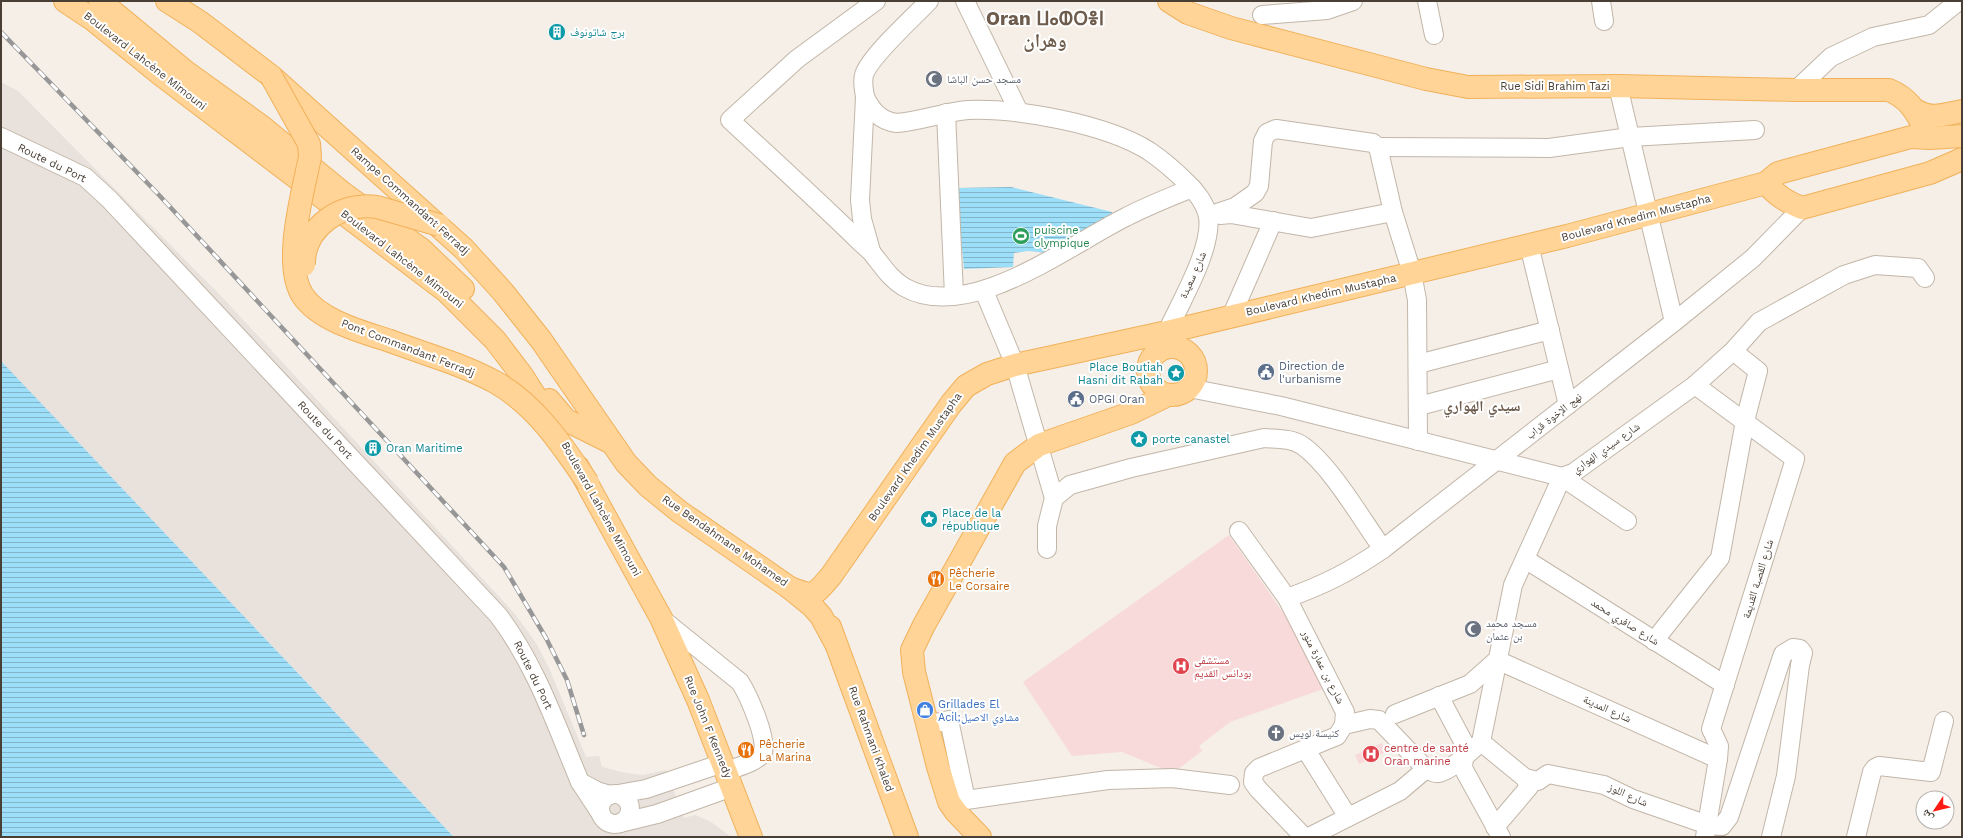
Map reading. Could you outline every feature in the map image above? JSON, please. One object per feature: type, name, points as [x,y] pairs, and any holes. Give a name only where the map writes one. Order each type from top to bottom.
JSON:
[{"type":"main road","name":"Boulevard Lahcène Mimouni","points":[[66,1],[92,19],[160,74],[430,279],[465,308],[495,340],[521,374],[588,483],[661,618]]},
{"type":"main road","name":"Boulevard Lahcène Mimouni","points":[[100,1],[186,72],[261,126],[344,194],[421,249],[454,278],[485,313],[557,411],[566,420],[611,443]]},
{"type":"main road","name":"Rampe Commandant Ferradj","points":[[167,1],[200,22],[271,76],[464,249],[503,292],[541,340],[611,443]]},
{"type":"main road","name":"Rue Sidi Brahim Tazi","points":[[1169,1],[1188,13],[1231,28],[1426,79],[1468,87],[1618,86],[1796,90],[1889,90],[1910,102],[1930,138]]},
{"type":"main road","name":"Pont Commandant Ferradj","points":[[271,76],[309,144],[310,157],[294,244],[294,263],[297,280],[302,295],[311,306],[330,318],[351,328],[467,369],[496,383],[524,403],[554,433],[588,483]]},
{"type":"main road","points":[[1915,110],[1926,116],[1934,117],[1962,111]]},
{"type":"main road","points":[[1962,136],[1930,138],[1910,137],[1778,172],[1771,177],[1766,184],[1782,199],[1802,208],[1930,173],[1962,159]]},
{"type":"main road","points":[[1897,183],[1962,176]]},
{"type":"main road","name":"Boulevard Khedim Mustapha","points":[[831,576],[951,404],[966,386],[987,374],[1015,365],[1164,341],[1210,322],[1231,316],[1648,216],[1766,184]]},
{"type":"main road","points":[[330,318],[313,294],[304,271],[304,257],[309,240],[316,229],[326,219],[353,209],[367,206],[438,225]]},
{"type":"main road","points":[[1188,355],[1210,322]]},
{"type":"main road","points":[[980,837],[956,812],[949,802],[938,767],[914,672],[912,650],[924,625],[1015,463],[1039,445],[1131,413],[1168,395],[1183,393],[1189,388],[1196,375],[1188,355],[1164,341],[1150,360],[1148,367],[1150,382],[1154,388],[1168,395]]},
{"type":"main road","points":[[1131,413],[1150,382]]},
{"type":"main road","name":"Rue Bendahmane Mohamed","points":[[611,443],[626,463],[680,512],[790,588],[821,616],[835,642]]},
{"type":"main road","points":[[790,588],[807,595],[814,594],[831,576]]},
{"type":"main road","points":[[831,576],[825,600],[828,619],[835,642]]},
{"type":"main road","name":"Rue John F Kennedy","points":[[661,618],[698,700],[751,837]]},
{"type":"main road","name":"Rue Rahmani Khaled","points":[[835,642],[907,837]]},
{"type":"street","points":[[877,1],[797,59],[730,120],[872,253],[891,277],[914,292],[928,296],[954,295],[984,290],[1016,276],[1126,217],[1192,188]]},
{"type":"street","points":[[872,253],[862,219],[860,200],[865,97],[863,85],[864,75],[873,59],[929,1]]},
{"type":"street","points":[[965,1],[1019,112]]},
{"type":"street","points":[[1427,1],[1434,36]]},
{"type":"street","points":[[1601,1],[1604,21]]},
{"type":"street","points":[[1796,90],[1831,57],[1873,37],[1929,24],[1959,1]]},
{"type":"street","points":[[1267,37],[1260,8],[1327,10],[1348,2]]},
{"type":"street","points":[[1618,86],[1674,322]]},
{"type":"street","points":[[865,97],[870,107],[886,122],[910,122],[946,113],[968,110],[1019,112],[1072,122],[1120,137],[1148,151],[1166,164],[1192,188],[1208,216]]},
{"type":"street","points":[[946,113],[954,295]]},
{"type":"street","points":[[1208,216],[1235,207],[1255,193],[1259,186],[1263,141],[1267,133],[1276,130],[1291,131],[1373,143],[1378,147],[1393,212],[1412,273],[1417,300],[1418,441]]},
{"type":"street","points":[[1378,147],[1418,146],[1550,148],[1630,137],[1755,130]]},
{"type":"street","name":"Route du Port","points":[[1,138],[85,177],[109,199],[498,615],[523,651],[537,678],[580,782],[601,814]]},
{"type":"street","name":"نهج الإخوة قراب","points":[[1288,598],[1321,586],[1353,570],[1383,549],[1674,322],[1753,258],[1802,208]]},
{"type":"street","points":[[1208,216],[1231,214],[1311,228],[1393,212]]},
{"type":"street","name":"شارع سعيدة","points":[[1164,341],[1204,250],[1207,238],[1208,216]]},
{"type":"street","points":[[1231,316],[1273,222]]},
{"type":"street","points":[[1529,245],[1568,405]]},
{"type":"street","name":"شارع سيدي الهواري","points":[[1481,742],[1497,670],[1497,660],[1513,585],[1562,477],[1573,473],[1695,385],[1733,351],[1759,322],[1844,275],[1875,265],[1918,268],[1925,278]]},
{"type":"street","points":[[984,290],[1015,365],[1054,498],[1047,526],[1047,549]]},
{"type":"street","points":[[1418,364],[1550,330]]},
{"type":"street","points":[[1654,640],[1720,558],[1745,421],[1758,371],[1733,351]]},
{"type":"street","points":[[1418,406],[1559,369]]},
{"type":"street","name":"شارع القصبة القديمة","points":[[1695,385],[1795,459],[1711,729],[1719,746],[1707,831]]},
{"type":"street","points":[[1189,388],[1281,406],[1562,477],[1627,521]]},
{"type":"street","points":[[1054,498],[1070,485],[1131,468],[1264,438],[1281,438],[1302,445],[1320,462],[1383,549]]},
{"type":"street","name":"شارع بن عمارة منور","points":[[1239,531],[1288,598],[1343,707],[1346,718],[1344,726]]},
{"type":"street","name":"شارع صافري محمد","points":[[1525,559],[1725,685]]},
{"type":"street","points":[[661,618],[740,682],[746,692],[765,743],[762,753],[754,760],[657,814],[620,823],[612,823],[606,820],[601,814],[600,806],[604,799],[614,794],[727,774]]},
{"type":"street","points":[[1707,831],[1722,826],[1728,817],[1783,654],[1793,648],[1800,649],[1803,653],[1800,665],[1786,776],[1771,837]]},
{"type":"street","points":[[1395,714],[1470,684],[1497,660]]},
{"type":"street","name":"شارع المدينة","points":[[1497,660],[1718,759]]},
{"type":"street","points":[[1309,837],[1400,791],[1432,771],[1462,759],[1481,742],[1525,778],[1529,787],[1498,832],[1463,768],[1462,759],[1465,744],[1440,696]]},
{"type":"street","points":[[1304,837],[1255,785],[1254,773],[1259,768],[1337,736],[1344,726],[1370,719],[1378,720],[1432,771]]},
{"type":"street","points":[[927,725],[949,720],[966,800],[1108,780],[1172,778],[1230,785]]},
{"type":"street","points":[[1856,837],[1872,772],[1875,768],[1879,766],[1931,772],[1944,720]]},
{"type":"street","points":[[1306,750],[1348,816]]},
{"type":"street","name":"شارع اللوز","points":[[1525,778],[1538,781],[1548,774],[1604,785],[1707,831]]},
{"type":"street","points":[[580,782],[597,791],[625,797],[629,804],[630,812],[626,819],[620,823]]},
{"type":"shaded area","points":[[1,82],[18,91],[223,298],[515,614],[536,643],[549,668],[586,757],[599,756],[602,767],[626,773],[643,775],[666,770],[684,818],[695,815],[711,822],[731,837],[454,837],[1,361]]},
{"type":"shaded area","name":"مستشفى بودانس القديم","points":[[1229,535],[1309,650],[1326,688],[1230,722],[1199,746],[1202,751],[1173,773],[1122,752],[1072,756],[1023,682]]},
{"type":"shaded area","name":"centre de santé Oran marine","points":[[1382,743],[1386,752],[1359,764],[1355,755]]},
{"type":"water","name":"puiscine olympique","points":[[1011,187],[1112,212],[1110,221],[1048,253],[1028,251],[1014,253],[1013,267],[964,269],[956,188]]},
{"type":"water","points":[[1,361],[451,834],[454,837],[1,837]]},
{"type":"railway","points":[[1,32],[159,195],[504,567],[546,638],[567,680],[584,735]]},
{"type":"place","name":"برج شاتونوف","points":[[557,32]]},
{"type":"place","name":"مسجد حسن الباشا","points":[[934,79]]},
{"type":"place","name":"puiscine olympique","points":[[1021,236]]},
{"type":"place","name":"Direction de l'urbanisme","points":[[1266,372]]},
{"type":"place","name":"Place Boutiah Hasni dit Rabah","points":[[1176,373]]},
{"type":"place","name":"OPGI Oran","points":[[1076,399]]},
{"type":"place","name":"porte canastel","points":[[1139,439]]},
{"type":"place","name":"Oran Maritime","points":[[373,448]]},
{"type":"place","name":"Place de la république","points":[[929,519]]},
{"type":"place","name":"Pêcherie Le Corsaire","points":[[936,579]]},
{"type":"place","name":"مسجد محمد بن عثمان","points":[[1473,629]]},
{"type":"place","name":"مستشفى بودانس القديم","points":[[1181,666]]},
{"type":"place","name":"Grillades El Acil;مشاوي الاصيل","points":[[925,710]]},
{"type":"place","name":"كنيسة لويس","points":[[1276,733]]},
{"type":"place","name":"Pêcherie La Marina","points":[[746,750]]},
{"type":"place","name":"centre de santé Oran marine","points":[[1371,754]]},
{"type":"district","name":"Oran ⵡⴰⵀⵔⴻⵏ وهران","points":[[1045,29]]},
{"type":"district","name":"سيدي الهواري","points":[[1482,406]]}]
